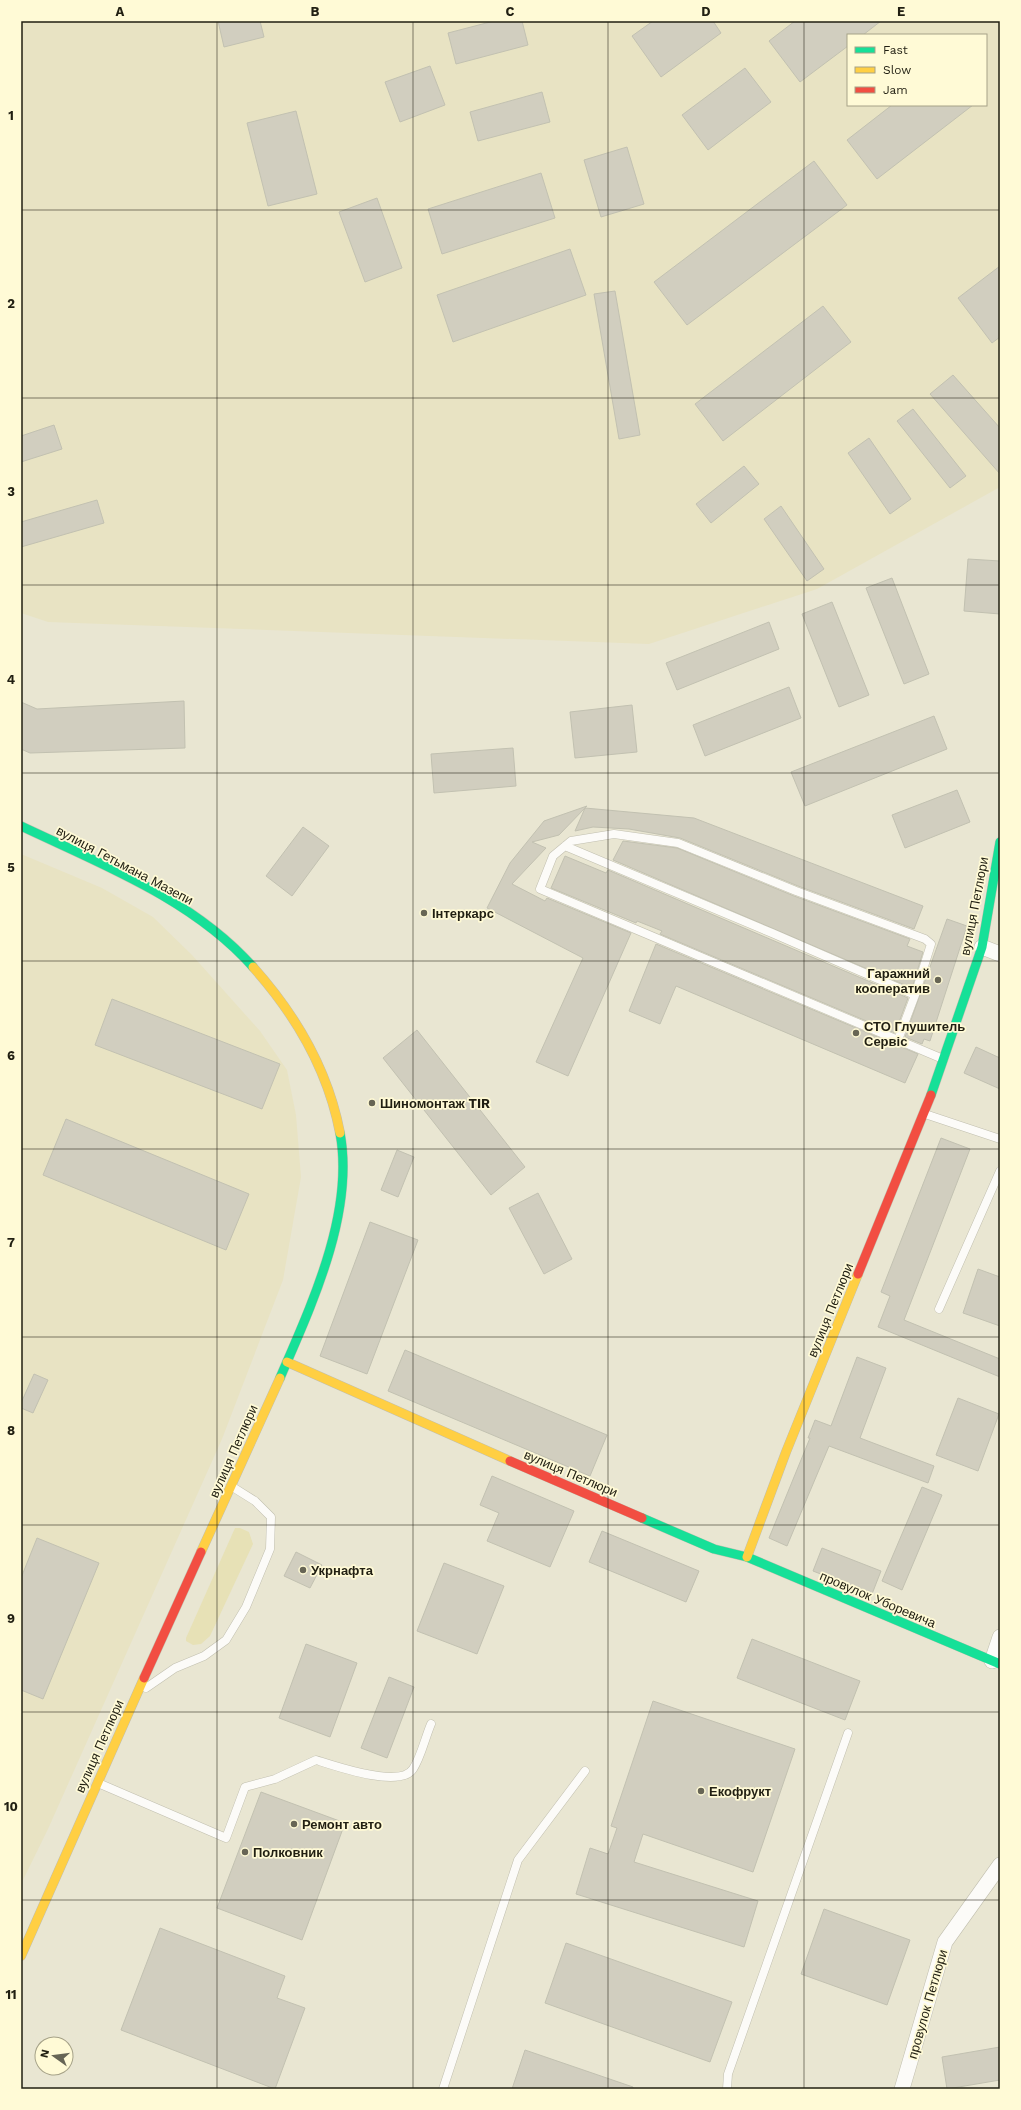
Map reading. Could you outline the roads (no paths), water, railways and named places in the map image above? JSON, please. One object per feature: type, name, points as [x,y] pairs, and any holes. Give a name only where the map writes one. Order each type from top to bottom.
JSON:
[{"type":"street","name":"вулиця Гетьмана Мазепи","points":[[21,826],[117,872],[178,906],[216,932],[244,958],[274,992],[295,1020],[316,1059],[331,1098],[342,1151],[340,1195],[334,1231],[318,1284],[287,1362]]},
{"type":"street","name":"вулиця Петлюри","points":[[21,1956],[135,1695],[287,1362],[494,1454],[714,1549],[747,1557],[786,1452],[924,1113],[944,1059],[982,947],[1000,842]]},
{"type":"street","points":[[982,947],[1000,954]]},
{"type":"street","name":"провулок Уборевича","points":[[747,1557],[996,1662]]},
{"type":"street","points":[[996,1662],[1000,1637]]},
{"type":"street","name":"провулок Петлюри","points":[[902,2089],[945,1942],[1000,1865]]},
{"type":"lane","points":[[898,1040],[915,995],[931,944],[926,939],[796,891],[678,844],[614,834],[571,841],[553,856],[540,889],[898,1040],[944,1059]]},
{"type":"lane","points":[[565,846],[743,920],[915,995]]},
{"type":"lane","points":[[924,1113],[1000,1139]]},
{"type":"lane","points":[[939,1309],[1000,1171]]},
{"type":"lane","points":[[135,1695],[175,1668],[204,1656],[226,1640],[246,1607],[270,1549],[271,1517],[255,1501],[231,1486]]},
{"type":"lane","points":[[97,1783],[226,1838],[245,1787],[275,1779],[316,1760],[365,1774],[399,1778],[412,1771],[431,1724]]},
{"type":"lane","points":[[727,2089],[728,2074],[848,1733]]},
{"type":"lane","points":[[443,2089],[518,1860],[585,1771]]},
{"type":"place","name":"Інтеркарс","points":[[424,913]]},
{"type":"place","name":"Гаражний кооператив","points":[[938,980]]},
{"type":"place","name":"СТО Глушитель Сервіс","points":[[856,1033]]},
{"type":"place","name":"Шиномонтаж TIR","points":[[372,1103]]},
{"type":"place","name":"Укрнафта","points":[[303,1570]]},
{"type":"place","name":"Екофрукт","points":[[701,1791]]},
{"type":"place","name":"Ремонт авто","points":[[294,1824]]},
{"type":"place","name":"Полковник","points":[[245,1852]]}]
